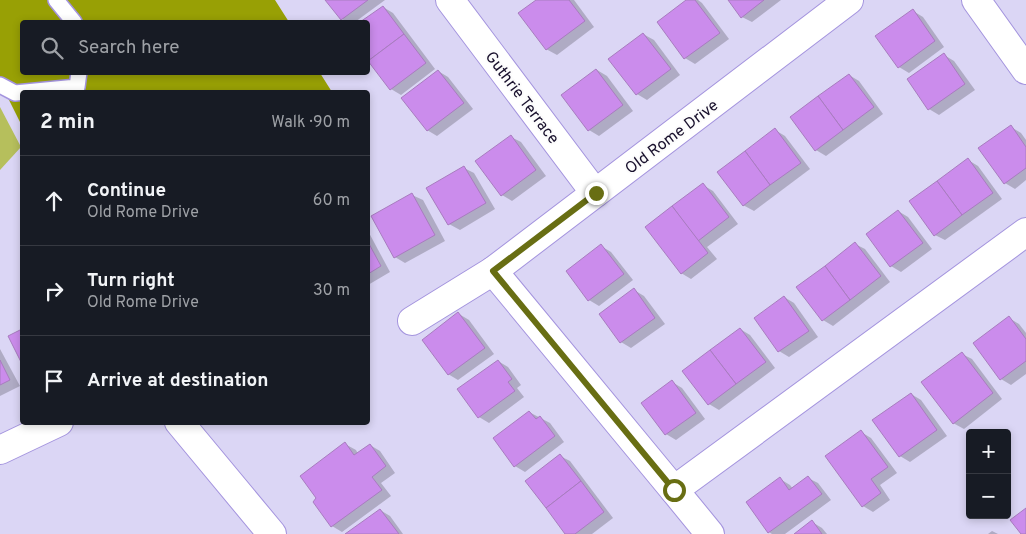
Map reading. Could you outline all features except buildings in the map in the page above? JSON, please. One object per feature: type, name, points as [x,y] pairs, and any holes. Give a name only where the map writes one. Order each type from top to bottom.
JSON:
[{"type":"street","name":"Guthrie Terrace","points":[[450,0],[596,193]]},
{"type":"street","name":"Old Rome Drive","points":[[412,321],[493,271],[849,0]]},
{"type":"street","points":[[976,0],[1026,70]]},
{"type":"street","points":[[674,490],[1026,232]]},
{"type":"street","points":[[493,271],[710,534]]},
{"type":"street","points":[[0,450],[53,425]]},
{"type":"street","points":[[182,425],[272,534]]},
{"type":"lane","points":[[56,0],[72,20]]},
{"type":"lane","points":[[39,90],[76,87],[78,75]]},
{"type":"lane","points":[[0,85],[15,92],[20,92]]},
{"type":"green space","points":[[0,107],[20,148],[0,170]]},
{"type":"shaded area","points":[[0,0],[275,0],[288,20],[20,20],[20,75],[321,75],[331,90],[20,90],[20,122],[0,82]]},
{"type":"route","points":[[596,193],[493,271],[674,490]]}]
